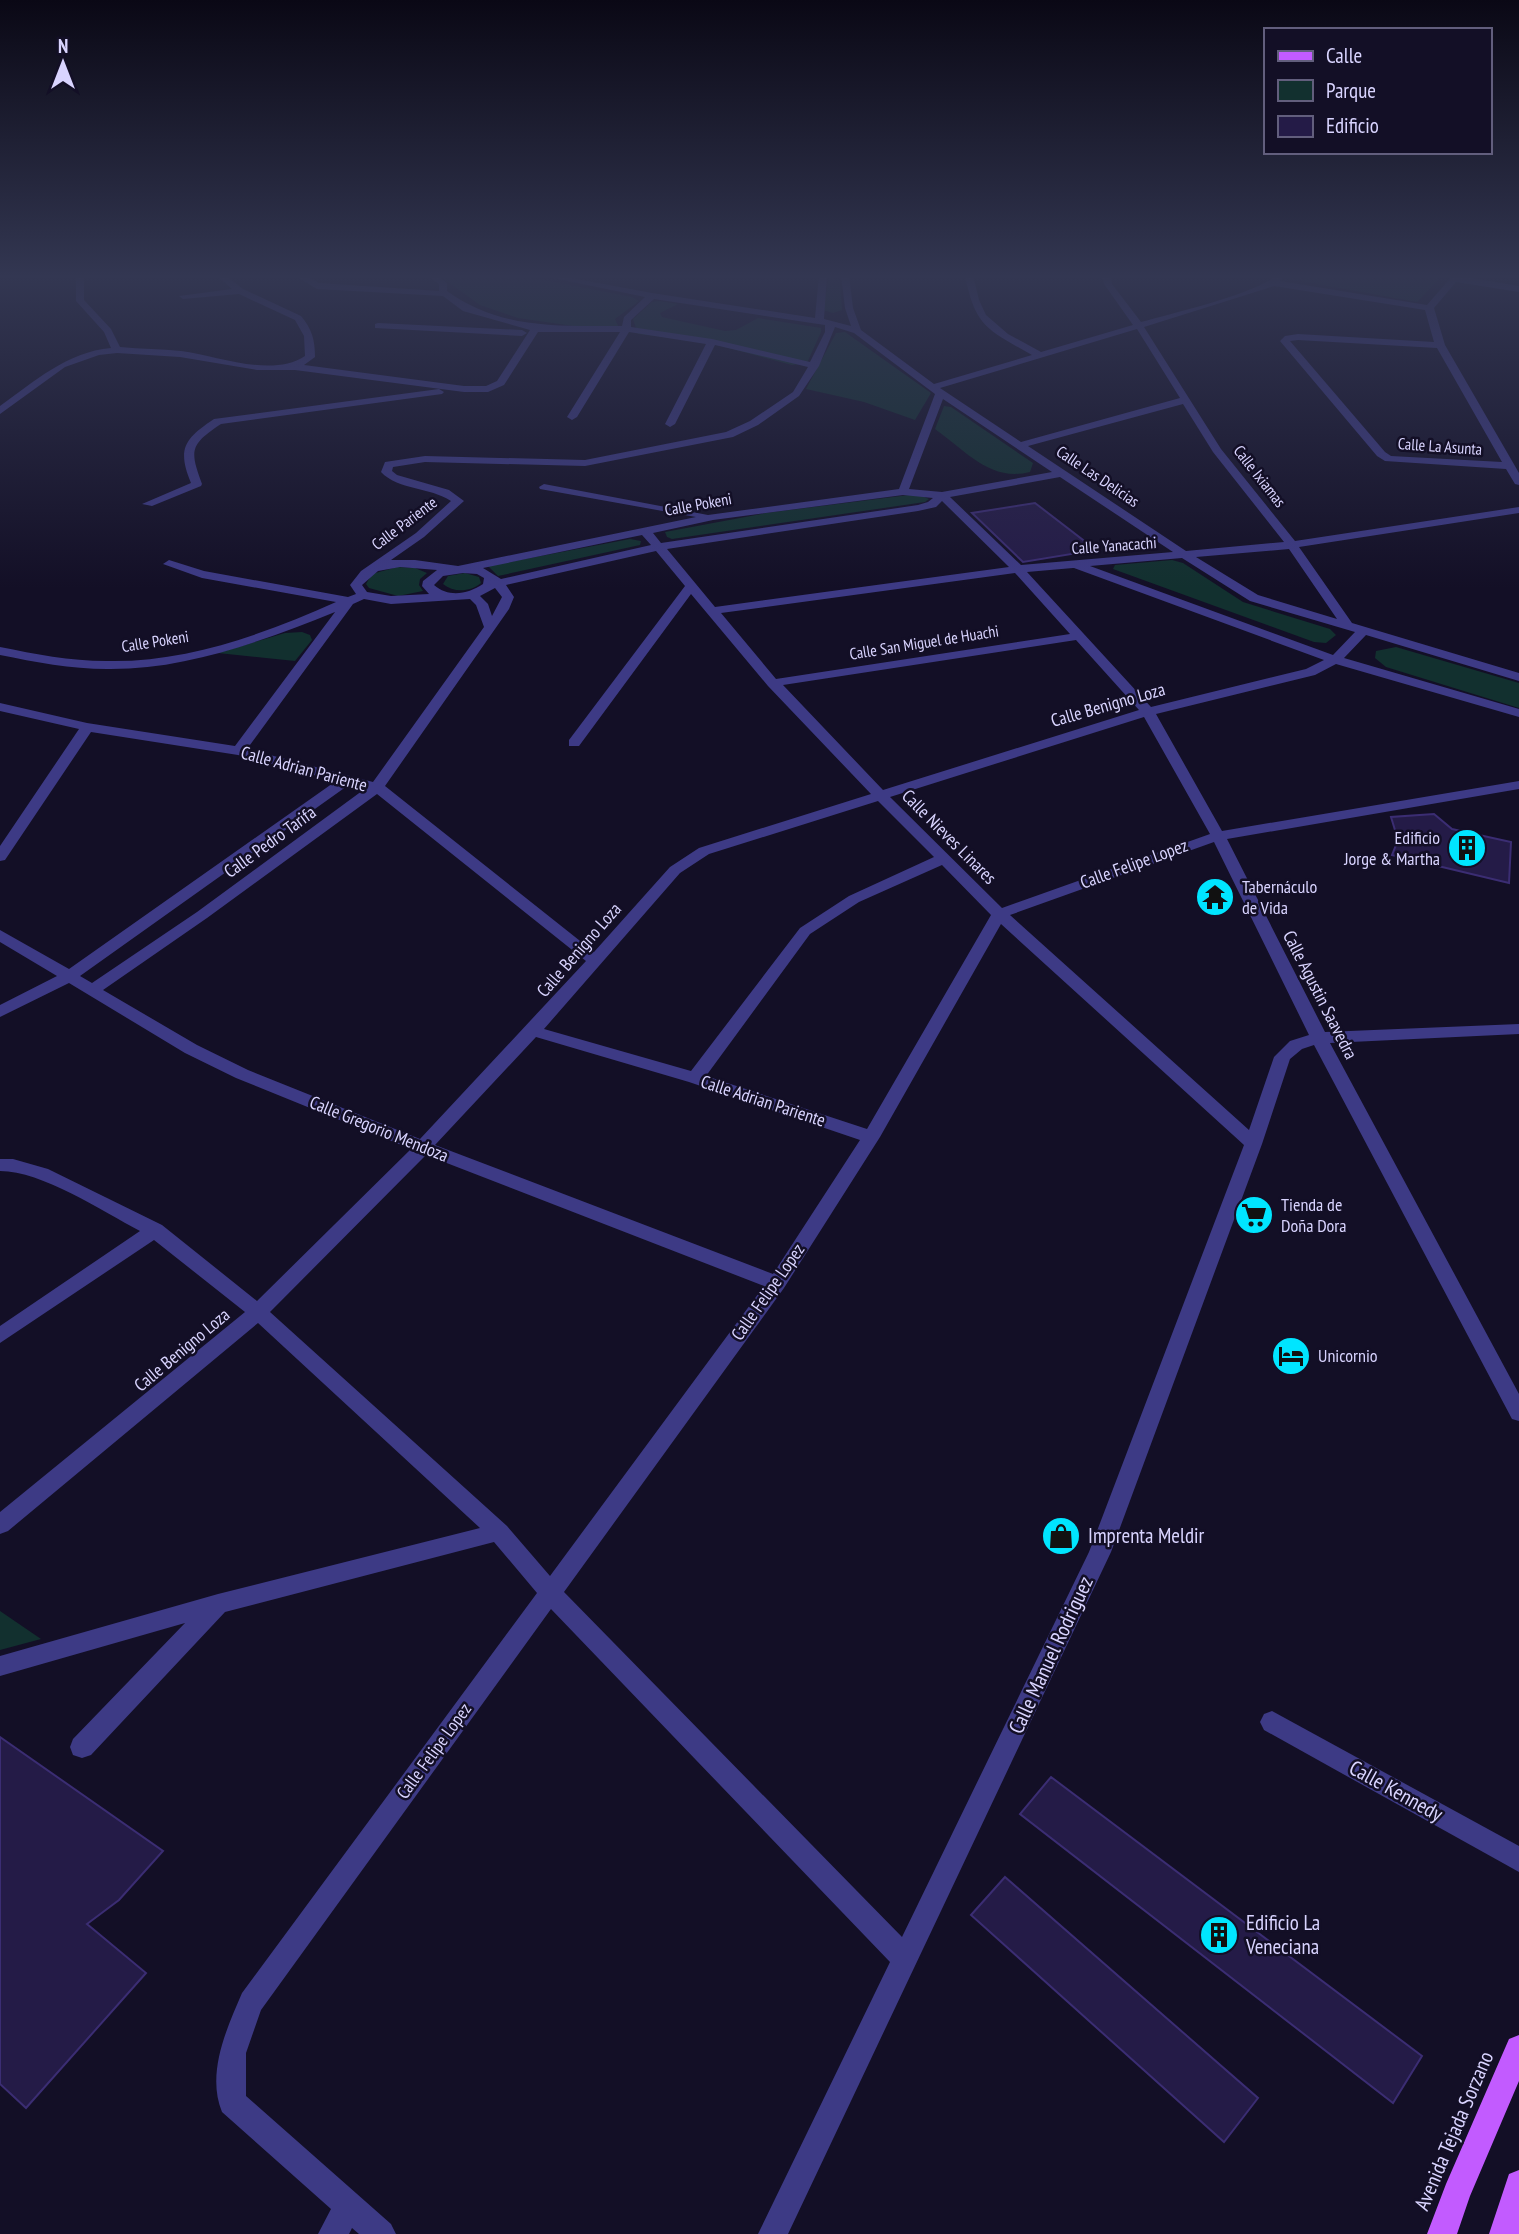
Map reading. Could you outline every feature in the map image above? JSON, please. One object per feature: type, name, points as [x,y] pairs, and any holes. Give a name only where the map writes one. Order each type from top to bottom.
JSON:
[{"type":"main road","name":"Avenida Tejada Sorzano","points":[[1442,2234],[1456,2194],[1519,2049]]},
{"type":"main road","points":[[1503,2234],[1519,2184]]},
{"type":"street","points":[[0,411],[43,379]]},
{"type":"street","points":[[389,379],[464,389]]},
{"type":"street","points":[[148,504],[197,484],[188,464],[188,454],[192,445],[218,421],[464,389],[488,389],[502,379]]},
{"type":"street","points":[[572,417],[595,379]]},
{"type":"street","points":[[670,424],[693,379]]},
{"type":"street","name":"Calle Pariente","points":[[365,573],[452,509],[458,501],[445,492],[393,477],[386,472],[389,464],[425,458],[585,463],[716,438],[754,423],[796,394],[805,379]]},
{"type":"street","name":"Calle Las Delicias","points":[[922,379],[1184,556],[1254,598],[1519,677]]},
{"type":"street","points":[[903,492],[937,390],[969,379]]},
{"type":"street","name":"Calle Ixiamas","points":[[1172,379],[1217,450],[1292,545],[1347,625]]},
{"type":"street","name":"Calle La Asunta","points":[[1318,379],[1381,454],[1389,459],[1510,466]]},
{"type":"street","points":[[1460,379],[1519,482]]},
{"type":"street","points":[[1021,445],[1185,400]]},
{"type":"street","name":"Calle Pokeni","points":[[458,569],[713,517],[903,492],[942,495],[1064,473]]},
{"type":"street","points":[[544,487],[713,517]]},
{"type":"street","name":"Calle Pokeni","points":[[472,594],[492,582],[659,547],[918,508],[932,505],[942,495]]},
{"type":"street","name":"Calle Agustin Saavedra","points":[[942,495],[1018,569],[1147,712],[1218,836],[1319,1038],[1519,1413]]},
{"type":"street","name":"Calle Yanacachi","points":[[710,611],[1018,569],[1292,545],[1519,510]]},
{"type":"street","name":"Calle Nieves Linares","points":[[645,531],[773,683],[943,859],[999,914],[1253,1144]]},
{"type":"street","points":[[410,541],[424,564]]},
{"type":"street","points":[[169,564],[202,574],[349,601],[239,751]]},
{"type":"street","points":[[489,626],[481,604],[472,594],[391,600],[363,595],[356,585],[365,573],[389,565],[424,564],[480,571],[492,582]]},
{"type":"street","points":[[1072,564],[1335,660],[1519,713]]},
{"type":"street","points":[[447,596],[432,590],[429,581],[439,573],[458,569]]},
{"type":"street","name":"Calle Pedro Tarifa","points":[[92,990],[202,915],[377,788],[503,609],[508,597],[492,582]]},
{"type":"street","points":[[574,743],[691,586]]},
{"type":"street","name":"Calle Pokeni","points":[[0,652],[83,663],[120,665],[159,661],[260,636],[296,624],[363,595]]},
{"type":"street","points":[[1335,660],[1364,630]]},
{"type":"street","name":"Calle San Miguel de Huachi","points":[[773,683],[1080,636]]},
{"type":"street","name":"Calle Benigno Loza","points":[[0,1525],[258,1312],[423,1147],[533,1031],[675,870],[691,858],[704,851],[879,794],[1147,712],[1310,672],[1335,660]]},
{"type":"street","name":"Calle Adrian Pariente","points":[[0,707],[87,727],[239,751],[377,788],[595,960]]},
{"type":"street","points":[[0,857],[87,727]]},
{"type":"street","points":[[0,1012],[68,977],[348,779]]},
{"type":"street","name":"Calle Felipe Lopez","points":[[348,2207],[232,2102],[232,2053],[251,2002],[777,1283],[871,1137],[999,914],[1218,836],[1519,785]]},
{"type":"street","points":[[695,1078],[805,931],[847,902],[943,859]]},
{"type":"street","name":"Calle Gregorio Mendoza","points":[[0,935],[191,1049],[242,1074],[423,1147],[777,1283]]},
{"type":"street","points":[[1319,1038],[1519,1029]]},
{"type":"street","name":"Calle Adrian Pariente","points":[[533,1031],[695,1078],[871,1137]]},
{"type":"street","name":"Calle Manuel Rodriguez","points":[[773,2234],[1100,1552],[1253,1144],[1282,1057],[1296,1045],[1319,1038]]},
{"type":"street","points":[[0,1165],[13,1164],[42,1173],[155,1230],[258,1312],[499,1532],[550,1594],[905,1959]]},
{"type":"street","points":[[0,1336],[155,1230]]},
{"type":"street","points":[[0,1666],[218,1604],[499,1532]]},
{"type":"street","points":[[82,1747],[218,1604]]},
{"type":"street","name":"Calle Kennedy","points":[[1272,1722],[1519,1860]]},
{"type":"street","points":[[333,2234],[348,2207],[381,2234]]},
{"type":"green space","points":[[811,379],[912,379],[931,393],[915,420],[864,402],[806,389]]},
{"type":"green space","points":[[944,406],[951,407],[1033,463],[1030,472],[1003,473],[968,455],[935,429]]},
{"type":"green space","points":[[917,494],[929,499],[925,502],[672,539],[667,537],[665,532],[766,513]]},
{"type":"green space","points":[[630,539],[641,541],[640,545],[498,576],[488,566]]},
{"type":"green space","points":[[1172,560],[1183,563],[1243,602],[1330,629],[1336,635],[1326,643],[1314,642],[1113,569],[1115,565]]},
{"type":"green space","points":[[397,567],[415,568],[427,573],[420,579],[419,585],[423,591],[398,596],[369,588],[366,584],[372,574]]},
{"type":"green space","points":[[465,573],[479,577],[481,583],[462,590],[443,584],[448,576]]},
{"type":"green space","points":[[302,632],[310,635],[312,640],[295,661],[218,653],[285,633]]},
{"type":"green space","points":[[1396,647],[1519,683],[1519,708],[1386,667],[1375,658],[1376,651]]},
{"type":"green space","points":[[0,1611],[41,1639],[0,1650]]},
{"type":"building","points":[[1035,503],[1096,550],[1023,562],[972,513]]},
{"type":"building","name":"Edificio Jorge & Martha","points":[[1434,814],[1452,829],[1511,842],[1509,883],[1392,855],[1398,840],[1391,817]]},
{"type":"building","points":[[0,1737],[163,1851],[119,1900],[87,1924],[146,1973],[26,2108],[0,2084]]},
{"type":"building","name":"Edificio La Veneciana","points":[[1051,1777],[1422,2056],[1393,2103],[1020,1814]]},
{"type":"building","points":[[1005,1877],[1258,2098],[1224,2142],[971,1915]]},
{"type":"place","name":"Edificio Jorge & Martha","points":[[1467,848]]},
{"type":"place","name":"Tabernáculo de Vida","points":[[1215,897]]},
{"type":"place","name":"Tienda de Doña Dora","points":[[1254,1215]]},
{"type":"place","name":"Unicornio","points":[[1291,1356]]},
{"type":"place","name":"Imprenta Meldir","points":[[1061,1536]]},
{"type":"place","name":"Edificio La Veneciana","points":[[1219,1935]]}]
